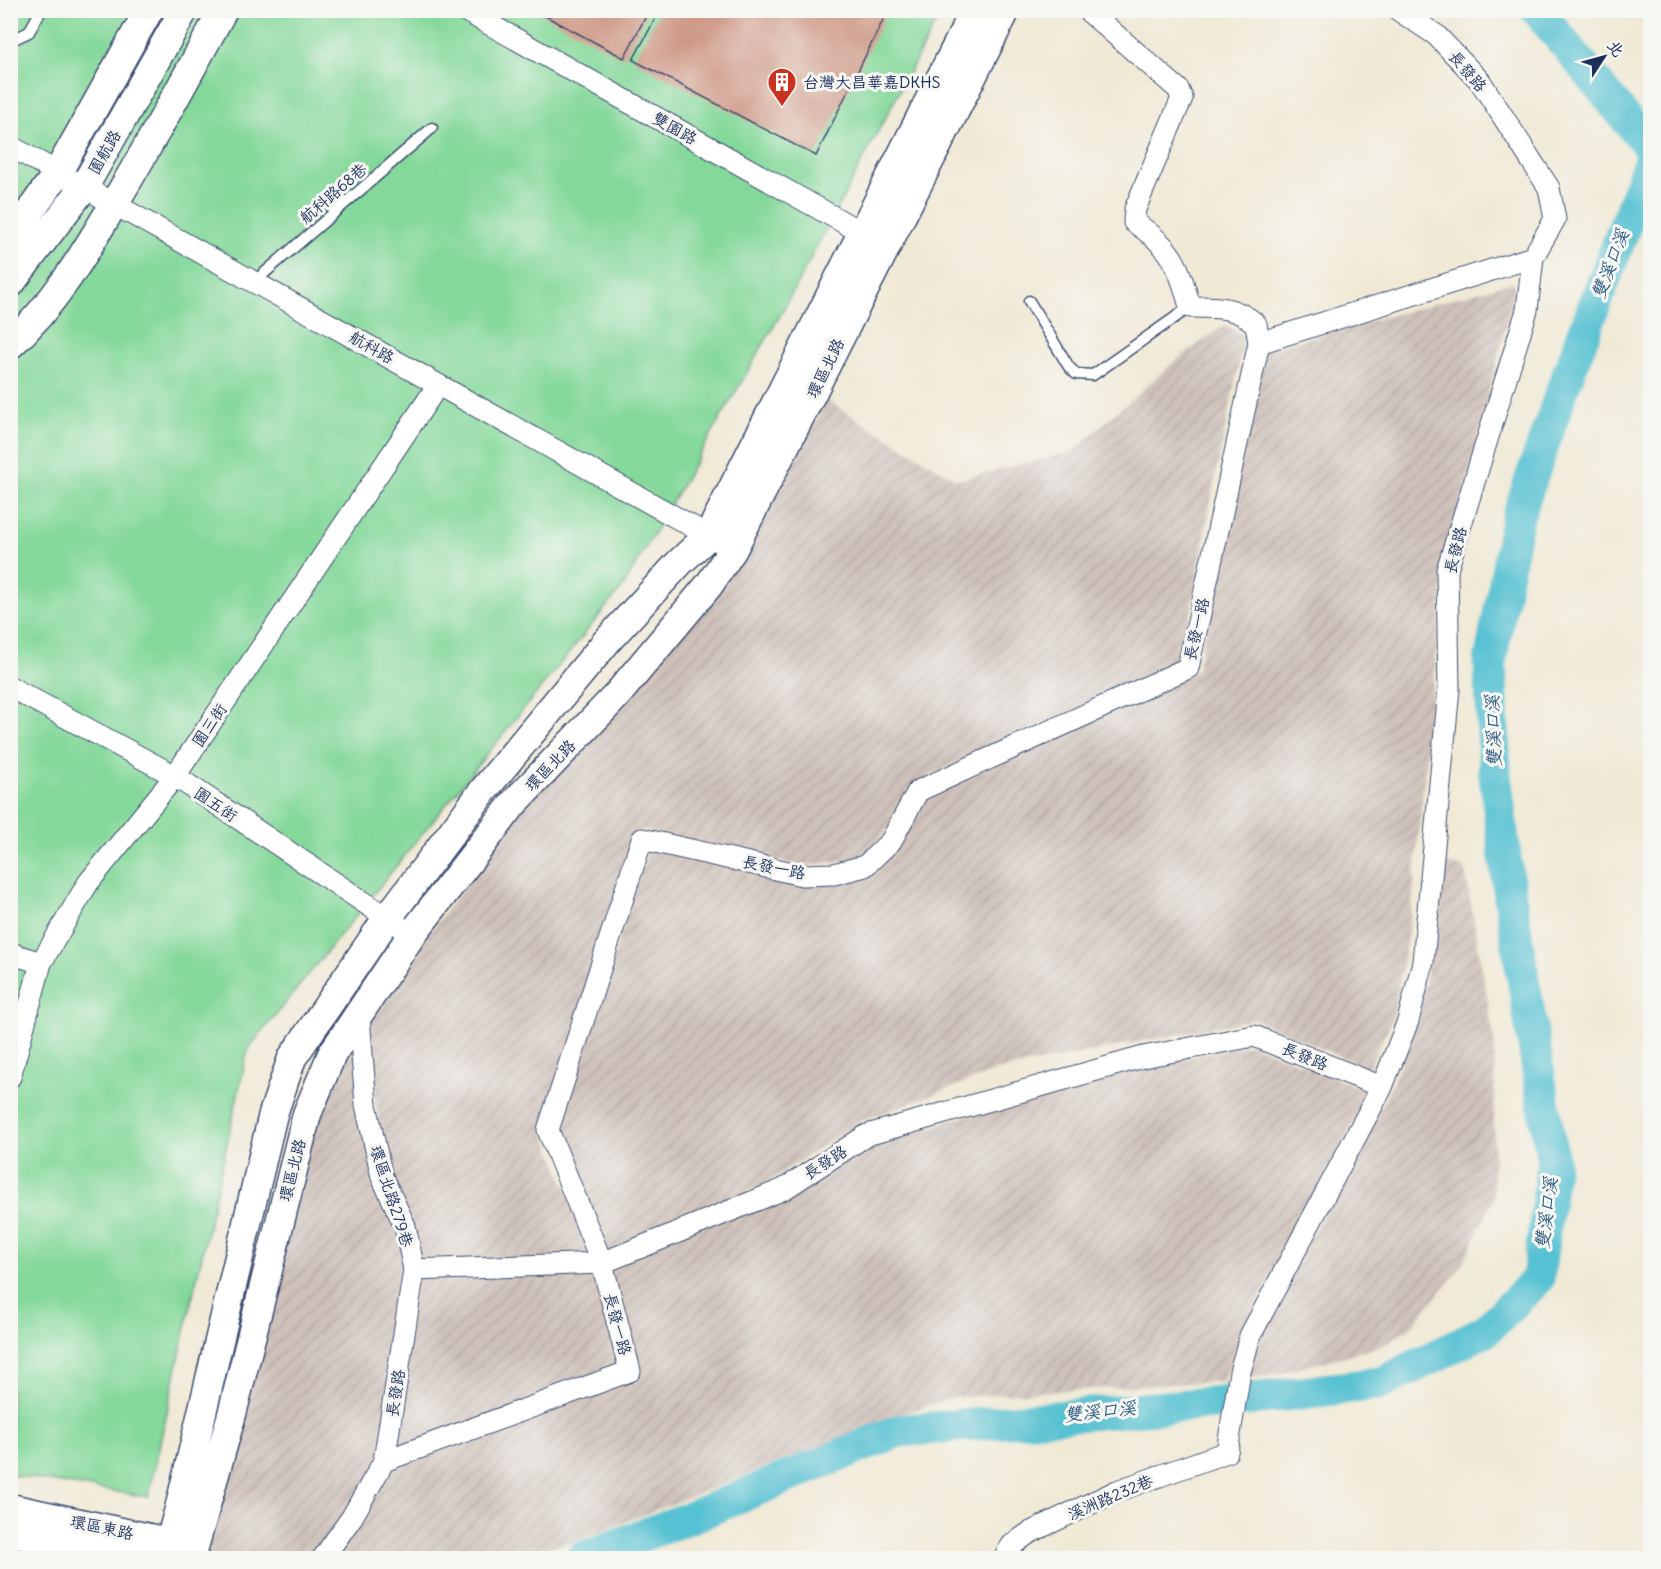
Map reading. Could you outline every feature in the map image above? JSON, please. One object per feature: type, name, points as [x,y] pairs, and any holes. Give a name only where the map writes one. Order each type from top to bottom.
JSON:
[{"type":"street","points":[[10,240],[58,172],[149,10]]},
{"type":"street","name":"園航路","points":[[10,284],[84,187],[184,10]]},
{"type":"street","points":[[10,345],[51,300],[82,258],[148,149],[223,10]]},
{"type":"street","name":"雙園路","points":[[464,10],[873,239]]},
{"type":"street","name":"環區北路","points":[[178,1552],[232,1414],[307,1114],[332,1054],[413,933],[514,803],[617,695],[709,585],[721,542],[873,239],[975,10]]},
{"type":"street","name":"環區北路","points":[[873,239],[1006,10]]},
{"type":"street","points":[[1087,10],[1178,89],[1182,98],[1135,208],[1134,222],[1158,239],[1173,257],[1190,307],[1225,306],[1246,315],[1256,324],[1259,343],[1533,257]]},
{"type":"street","name":"長發路","points":[[323,1558],[352,1517],[384,1461],[414,1270],[602,1263],[784,1189],[867,1135],[1143,1057],[1254,1036],[1382,1087],[1408,1021],[1423,962],[1449,689],[1447,570],[1527,310],[1533,257],[1555,219],[1549,188],[1480,81],[1436,35],[1398,10]]},
{"type":"street","name":"航科路","points":[[10,146],[721,542]]},
{"type":"street","name":"長發一路","points":[[384,1461],[630,1371],[602,1263],[548,1130],[642,839],[802,874],[834,874],[865,866],[891,841],[918,791],[1188,668],[1259,343]]},
{"type":"street","name":"園三街","points":[[10,1077],[41,963],[88,883],[174,776],[438,384]]},
{"type":"street","name":"環區北路","points":[[178,1552],[273,1114],[292,1058],[386,920],[483,791],[535,727],[607,642],[680,562],[721,542]]},
{"type":"street","name":"園五街","points":[[10,687],[174,776],[386,920],[413,933]]},
{"type":"street","points":[[10,953],[41,963]]},
{"type":"street","name":"環區北路279巷","points":[[359,1016],[366,1105],[382,1177],[405,1226],[414,1270]]},
{"type":"street","name":"溪洲路232巷","points":[[1004,1558],[1012,1545],[1029,1533],[1117,1491],[1227,1452],[1240,1372],[1250,1336],[1382,1087]]},
{"type":"street","name":"環區東路","points":[[10,1508],[178,1552]]},
{"type":"street","name":"環區東路","points":[[10,1533],[139,1558]]},
{"type":"lane","points":[[10,41],[29,32],[41,10]]},
{"type":"lane","name":"航科路68巷","points":[[254,282],[432,128]]},
{"type":"lane","points":[[1029,301],[1069,367],[1076,374],[1093,375],[1190,307]]},
{"type":"shaded area","points":[[1514,282],[1514,292],[1444,573],[1411,914],[1393,1018],[1368,1069],[1254,1019],[999,1070],[859,1122],[763,1185],[604,1255],[557,1129],[648,850],[863,877],[926,797],[1197,670],[1265,350]]},
{"type":"shaded area","points":[[1225,325],[1245,336],[1214,483],[1182,662],[930,775],[881,838],[858,859],[801,866],[640,829],[544,1131],[595,1260],[417,1267],[385,1176],[366,1017],[526,804],[646,673],[749,550],[826,400],[957,480],[1072,452],[1175,361]]},
{"type":"shaded area","points":[[1446,863],[1465,869],[1495,1045],[1493,1199],[1462,1266],[1411,1327],[1382,1346],[1281,1373],[1246,1379],[1257,1343],[1311,1235],[1357,1157],[1393,1082],[1419,1015],[1442,884],[1441,872]]},
{"type":"shaded area","points":[[352,1037],[410,1270],[380,1460],[320,1558],[211,1558],[205,1556],[313,1123]]},
{"type":"shaded area","points":[[1251,1044],[1370,1092],[1242,1331],[1224,1381],[956,1397],[908,1412],[574,1542],[499,1558],[333,1558],[389,1464],[638,1374],[608,1266],[875,1142],[1130,1070]]},
{"type":"shaded area","points":[[599,1263],[626,1369],[390,1454],[417,1274]]},
{"type":"green space","points":[[10,11],[942,11],[782,312],[624,585],[248,1049],[148,1497],[11,1475]]},
{"type":"building","points":[[534,10],[649,10],[624,58]]},
{"type":"building","name":"台灣大昌華嘉DKHS","points":[[660,10],[888,10],[816,156],[633,60]]},
{"type":"waterway","name":"雙溪口溪","points":[[1537,10],[1650,148]]},
{"type":"waterway","name":"雙溪口溪","points":[[582,1558],[694,1516],[898,1431],[1244,1400],[1382,1383],[1486,1330],[1538,1279],[1553,1162],[1510,897],[1495,775],[1490,662],[1517,519],[1564,385],[1650,160]]},
{"type":"place","name":"台灣大昌華嘉DKHS","points":[[782,108]]}]
